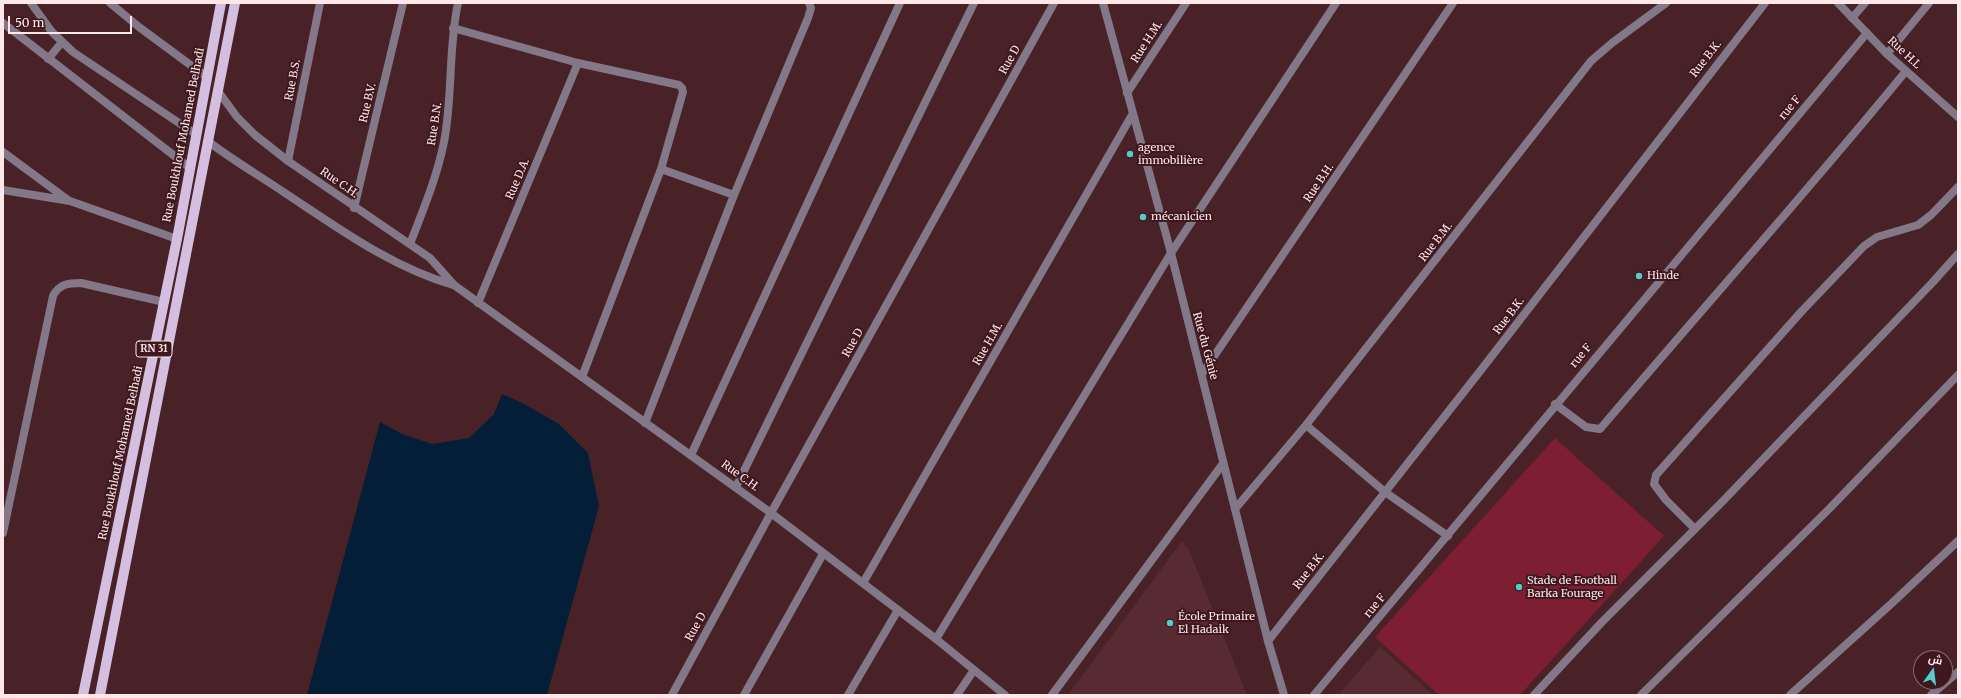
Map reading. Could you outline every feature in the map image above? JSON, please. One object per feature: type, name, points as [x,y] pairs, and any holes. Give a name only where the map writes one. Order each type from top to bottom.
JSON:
[{"type":"main road","name":"Rue Boukhlouf Mohamed Belhadi","points":[[83,695],[177,239],[221,3]]},
{"type":"main road","name":"RN 31","points":[[100,695],[235,3]]},
{"type":"street","points":[[31,3],[41,19],[73,52],[197,135]]},
{"type":"street","points":[[110,3],[139,27],[208,78]]},
{"type":"street","name":"Rue B.S.","points":[[288,161],[320,3]]},
{"type":"street","name":"Rue B.V.","points":[[354,208],[403,3]]},
{"type":"street","name":"Rue B.N.","points":[[410,244],[436,174],[444,142],[449,100],[453,28],[458,3]]},
{"type":"street","points":[[645,423],[734,195],[808,18],[810,8],[809,3]]},
{"type":"street","points":[[691,455],[900,3]]},
{"type":"street","points":[[736,487],[974,3]]},
{"type":"street","name":"Rue D","points":[[672,695],[771,512],[1054,3]]},
{"type":"street","name":"Rue du Génie","points":[[1103,3],[1126,93],[1171,253],[1202,374],[1222,465],[1235,509],[1268,641],[1284,695]]},
{"type":"street","name":"Rue H.M.","points":[[1126,93],[1186,3]]},
{"type":"street","points":[[936,639],[1171,253],[1336,3]]},
{"type":"street","name":"Rue B.H.","points":[[1202,374],[1453,3]]},
{"type":"street","name":"Rue B.M.","points":[[1235,509],[1306,424],[1591,61],[1612,43],[1666,3]]},
{"type":"street","name":"Rue B.K.","points":[[1268,641],[1765,3]]},
{"type":"street","name":"Rue H.L","points":[[1838,3],[1887,54],[1958,117]]},
{"type":"street","points":[[1852,18],[1865,3]]},
{"type":"street","points":[[1887,54],[1929,3]]},
{"type":"street","points":[[3,23],[190,168]]},
{"type":"street","points":[[453,28],[578,63],[679,85],[682,88],[683,92],[661,169],[582,377]]},
{"type":"street","name":"rue F","points":[[1314,695],[1448,536],[1555,404],[1867,33]]},
{"type":"street","points":[[48,59],[62,42]]},
{"type":"street","name":"Rue D.A.","points":[[478,303],[578,63]]},
{"type":"street","points":[[1555,404],[1586,427],[1600,429],[1724,283],[1811,186],[1906,71]]},
{"type":"street","name":"Rue C.H.","points":[[218,91],[237,117],[255,135],[288,161],[354,208],[430,258],[454,285],[771,512],[936,639],[1005,695]]},
{"type":"street","name":"Rue H.M.","points":[[863,583],[1132,115]]},
{"type":"street","name":"Rue C.H.","points":[[209,142],[232,160],[367,246],[427,278],[454,285]]},
{"type":"street","points":[[3,152],[70,201]]},
{"type":"street","points":[[661,169],[734,195]]},
{"type":"street","points":[[1695,530],[1666,500],[1654,484],[1654,478],[1656,475],[1801,312],[1864,246],[1877,237],[1918,225],[1931,215],[1958,187]]},
{"type":"street","points":[[3,190],[70,201],[177,239]]},
{"type":"street","points":[[1534,695],[1602,622],[1695,530],[1958,254]]},
{"type":"street","points":[[3,533],[53,296],[56,289],[69,283],[80,283],[164,302]]},
{"type":"street","points":[[1641,695],[1830,508],[1958,375]]},
{"type":"street","points":[[1306,424],[1385,492],[1448,536]]},
{"type":"street","points":[[1052,695],[1222,465]]},
{"type":"street","points":[[1790,695],[1958,541]]},
{"type":"street","points":[[744,695],[824,554]]},
{"type":"street","points":[[848,695],[898,610]]},
{"type":"street","points":[[957,695],[974,670]]},
{"type":"street","points":[[1931,695],[1958,672]]},
{"type":"shaded area","name":"Stade de Football Barka Fourage","points":[[1555,438],[1664,536],[1520,695],[1439,695],[1375,637]]},
{"type":"shaded area","name":"École Primaire El Hadaik","points":[[1182,541],[1189,550],[1247,695],[1068,695]]},
{"type":"shaded area","points":[[1380,647],[1433,695],[1338,695]]},
{"type":"water","points":[[502,394],[522,403],[559,424],[588,453],[599,506],[547,695],[307,695],[380,422],[404,435],[433,444],[469,438],[494,414]]},
{"type":"place","name":"agence immobilière","points":[[1130,154]]},
{"type":"place","name":"mécanicien","points":[[1143,217]]},
{"type":"place","name":"Hinde","points":[[1639,276]]},
{"type":"place","name":"Stade de Football Barka Fourage","points":[[1519,587]]},
{"type":"place","name":"École Primaire El Hadaik","points":[[1170,623]]}]
